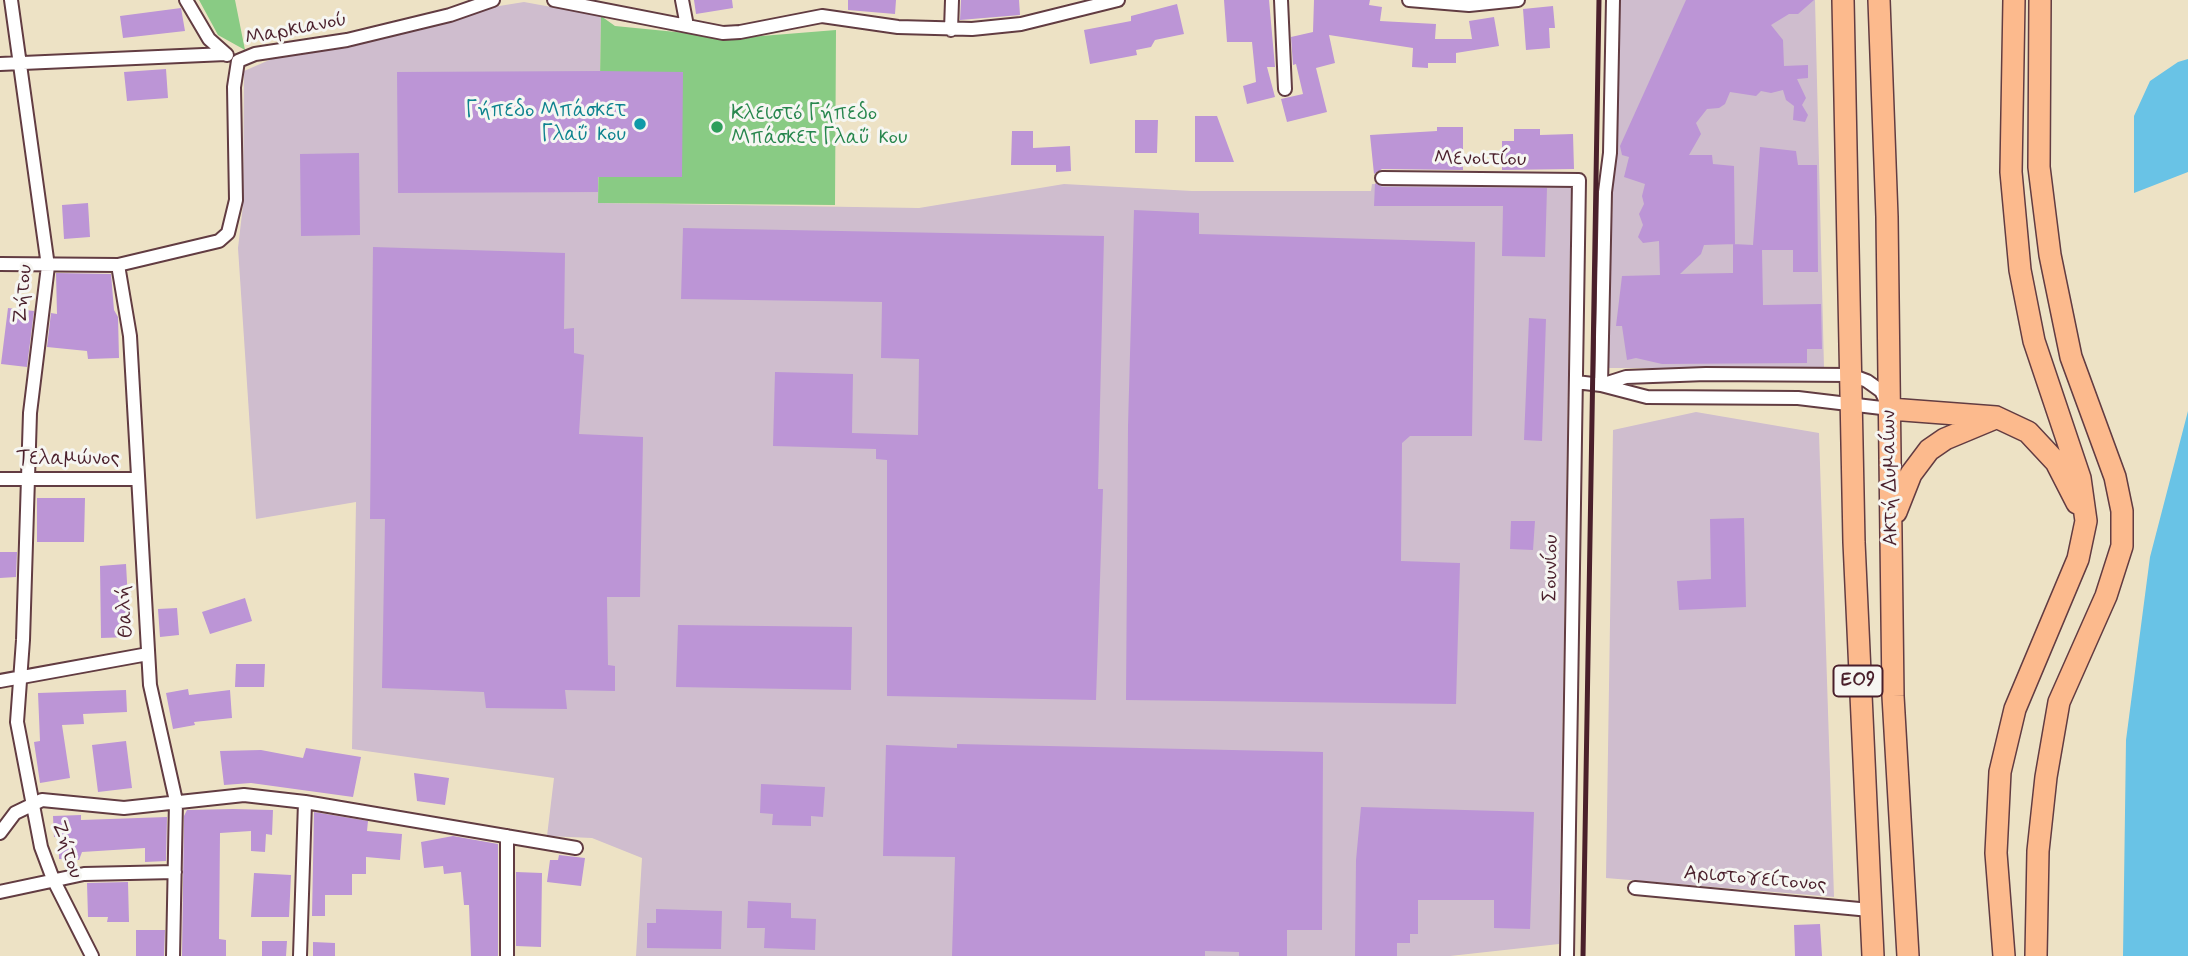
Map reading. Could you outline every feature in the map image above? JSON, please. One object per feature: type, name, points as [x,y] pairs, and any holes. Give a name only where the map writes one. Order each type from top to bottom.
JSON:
[{"type":"main road","name":"Ακτή Δυμαίων","points":[[1843,0],[1858,667],[1873,956]]},
{"type":"main road","name":"Ακτή Δυμαίων","points":[[1880,0],[1890,409],[1893,696],[1908,956]]},
{"type":"main road","points":[[2004,956],[1996,853],[2000,772],[2015,709],[2078,559],[2086,520],[2080,478],[2034,341],[2020,270],[2011,172],[2014,0]]},
{"type":"main road","points":[[2036,956],[2038,851],[2046,777],[2059,702],[2106,596],[2122,547],[2122,511],[2115,477],[2071,357],[2050,255],[2039,167],[2037,80],[2040,0]]},
{"type":"main road","points":[[1890,409],[1996,417],[2028,432],[2056,462],[2086,520]]},
{"type":"main road","points":[[1892,524],[1911,474],[1929,450],[1945,439],[1996,417]]},
{"type":"street","name":"Ζήτου","points":[[11,0],[48,266],[30,413],[18,734],[41,846],[53,879],[92,956]]},
{"type":"street","points":[[186,0],[209,39],[236,63]]},
{"type":"street","name":"Μαρκιανού","points":[[118,265],[202,247],[225,237],[233,221],[236,200],[236,63],[255,54],[347,40],[414,24],[493,0]]},
{"type":"street","points":[[554,0],[687,26],[740,32],[822,16],[898,27],[951,30],[1021,24],[1118,0]]},
{"type":"street","points":[[682,0],[687,26]]},
{"type":"street","points":[[951,30],[952,0]]},
{"type":"street","points":[[1281,0],[1285,89]]},
{"type":"street","points":[[1409,0],[1469,5],[1518,0]]},
{"type":"street","points":[[1601,385],[1613,0]]},
{"type":"street","points":[[0,64],[226,54]]},
{"type":"street","name":"Μενοιτίου","points":[[1382,178],[1578,180]]},
{"type":"street","name":"Σουνίου","points":[[1567,956],[1578,180]]},
{"type":"street","points":[[0,264],[118,265]]},
{"type":"street","name":"Θαλή","points":[[118,265],[130,335],[152,699],[176,801],[173,956]]},
{"type":"street","points":[[1601,385],[1619,378],[1706,374],[1851,376],[1867,381],[1881,391],[1890,409]]},
{"type":"street","points":[[1706,374],[1706,397]]},
{"type":"street","points":[[1576,382],[1601,385],[1647,397],[1798,398],[1890,409]]},
{"type":"street","name":"Τελαμώνος","points":[[0,479],[137,479]]},
{"type":"street","points":[[0,681],[148,654]]},
{"type":"street","points":[[0,833],[10,817],[31,803],[58,799],[124,808],[244,795],[304,802],[576,849]]},
{"type":"street","points":[[300,956],[304,802]]},
{"type":"street","points":[[507,836],[507,956]]},
{"type":"street","points":[[0,892],[83,874],[175,872]]},
{"type":"street","name":"Αριστογείτονος","points":[[1635,888],[1870,910]]},
{"type":"shaded area","points":[[1618,0],[1815,0],[1824,368],[1608,368]]},
{"type":"shaded area","points":[[524,2],[601,16],[598,203],[919,208],[1064,184],[1192,191],[1371,191],[1372,184],[1571,187],[1559,944],[1450,956],[636,956],[642,858],[592,838],[547,836],[554,778],[352,749],[356,502],[256,519],[238,248],[243,205],[244,71],[274,58],[338,48],[493,7]]},
{"type":"shaded area","points":[[1696,412],[1819,433],[1834,897],[1606,878],[1613,430]]},
{"type":"green space","points":[[199,0],[235,0],[245,50],[218,35]]},
{"type":"green space","name":"Κλειστό Γήπεδο Μπάσκετ Γλαΰκου","points":[[601,16],[615,26],[737,38],[836,30],[835,205],[598,203]]},
{"type":"water","points":[[2188,59],[2188,172],[2134,193],[2134,116],[2150,81],[2178,62]]},
{"type":"water","points":[[2188,411],[2188,956],[2123,956],[2126,740],[2150,557]]},
{"type":"building","points":[[694,0],[732,0],[733,8],[696,14]]},
{"type":"building","points":[[848,0],[896,0],[895,14],[848,10]]},
{"type":"building","points":[[961,0],[1019,0],[1020,15],[960,20]]},
{"type":"building","points":[[1224,0],[1269,0],[1275,67],[1267,67],[1275,97],[1247,104],[1243,86],[1256,82],[1252,42],[1227,42]]},
{"type":"building","points":[[1314,0],[1370,0],[1369,5],[1382,7],[1380,21],[1436,24],[1435,39],[1472,39],[1469,21],[1494,17],[1499,46],[1456,53],[1456,63],[1428,63],[1428,68],[1412,67],[1413,48],[1329,35],[1335,63],[1316,68],[1327,112],[1287,122],[1281,99],[1303,94],[1296,64],[1293,65],[1291,37],[1313,32]]},
{"type":"building","points":[[1686,0],[1814,0],[1798,14],[1789,14],[1771,25],[1783,40],[1784,66],[1808,65],[1808,78],[1797,79],[1806,98],[1802,105],[1808,115],[1805,122],[1793,120],[1794,106],[1786,100],[1783,90],[1771,93],[1761,91],[1756,96],[1730,92],[1725,104],[1719,108],[1707,109],[1696,123],[1701,134],[1689,155],[1712,155],[1713,164],[1734,166],[1734,244],[1753,245],[1760,147],[1796,151],[1798,165],[1817,165],[1818,272],[1793,272],[1793,250],[1762,250],[1763,305],[1821,304],[1822,349],[1807,349],[1807,363],[1662,364],[1636,358],[1627,360],[1622,326],[1616,326],[1622,276],[1660,275],[1659,241],[1643,243],[1638,237],[1643,225],[1639,214],[1644,204],[1642,196],[1645,184],[1624,177],[1629,157],[1622,155],[1620,146]],"holes":[[[1733,244],[1733,273],[1680,274],[1701,254],[1704,245]]]},
{"type":"building","points":[[1177,4],[1184,34],[1155,40],[1151,47],[1136,50],[1137,55],[1090,64],[1084,30],[1131,21],[1131,16]]},
{"type":"building","points":[[1553,6],[1555,28],[1549,28],[1550,48],[1526,50],[1523,9]]},
{"type":"building","points":[[181,8],[185,31],[123,38],[120,16]]},
{"type":"building","points":[[166,69],[168,98],[127,101],[124,72]]},
{"type":"building","points":[[397,72],[683,72],[682,177],[598,177],[598,192],[398,193]]},
{"type":"building","points":[[1195,116],[1217,116],[1234,162],[1195,162]]},
{"type":"building","points":[[1135,120],[1158,120],[1157,153],[1135,153]]},
{"type":"building","points":[[1437,127],[1463,127],[1463,170],[1382,169],[1374,174],[1370,135],[1437,131]]},
{"type":"building","points":[[1514,129],[1540,129],[1540,135],[1573,134],[1574,169],[1502,170],[1502,141],[1514,141]]},
{"type":"building","points":[[1012,131],[1033,131],[1033,148],[1070,146],[1071,171],[1056,172],[1056,165],[1011,165]]},
{"type":"building","points":[[359,153],[360,235],[301,236],[300,154]]},
{"type":"building","points":[[1375,183],[1382,187],[1547,188],[1545,257],[1502,256],[1503,206],[1374,206]]},
{"type":"building","points":[[88,203],[90,237],[64,239],[62,205]]},
{"type":"building","points":[[1134,210],[1199,213],[1199,234],[1475,242],[1472,436],[1410,436],[1402,443],[1401,561],[1460,563],[1456,704],[1126,700],[1128,426]]},
{"type":"building","points":[[683,228],[1104,236],[1098,489],[1103,489],[1096,700],[887,696],[887,460],[876,459],[876,449],[773,446],[775,372],[853,374],[852,433],[918,435],[919,359],[881,358],[882,302],[681,299]]},
{"type":"building","points":[[373,247],[565,253],[564,329],[574,328],[574,353],[584,355],[579,434],[643,437],[640,597],[607,597],[608,665],[615,666],[615,691],[565,690],[567,709],[486,708],[484,692],[382,688],[385,519],[370,519]]},
{"type":"building","points":[[56,273],[111,274],[114,310],[118,317],[119,358],[88,359],[87,351],[47,347],[51,313],[57,314]]},
{"type":"building","points":[[8,308],[34,311],[27,367],[1,364]]},
{"type":"building","points":[[1529,318],[1546,319],[1542,441],[1524,440]]},
{"type":"building","points":[[37,498],[85,498],[84,542],[37,542]]},
{"type":"building","points":[[1744,518],[1746,607],[1679,610],[1677,581],[1711,579],[1710,519]]},
{"type":"building","points":[[1511,521],[1535,521],[1533,550],[1510,549]]},
{"type":"building","points":[[0,552],[17,552],[16,577],[0,578]]},
{"type":"building","points":[[126,564],[130,637],[101,638],[100,566]]},
{"type":"building","points":[[245,598],[252,621],[210,634],[202,612]]},
{"type":"building","points":[[177,608],[179,635],[160,637],[158,609]]},
{"type":"building","points":[[678,625],[852,627],[851,690],[676,687]]},
{"type":"building","points":[[236,664],[265,664],[264,687],[235,687]]},
{"type":"building","points":[[188,689],[189,695],[230,690],[232,718],[194,722],[195,725],[173,729],[166,693]]},
{"type":"building","points":[[126,690],[127,712],[83,714],[84,724],[62,725],[70,778],[40,783],[34,742],[40,741],[38,693]]},
{"type":"building","points":[[126,741],[132,788],[98,792],[92,745]]},
{"type":"building","points":[[957,744],[1323,752],[1322,930],[1287,930],[1287,956],[1239,956],[1239,952],[1205,951],[1205,956],[952,956],[955,857],[883,856],[886,745],[957,748]]},
{"type":"building","points":[[306,748],[361,757],[353,797],[251,783],[224,785],[220,751],[261,750],[303,758]]},
{"type":"building","points":[[414,773],[449,778],[445,805],[417,801]]},
{"type":"building","points":[[761,784],[825,787],[823,817],[811,816],[811,826],[772,825],[773,814],[760,813]]},
{"type":"building","points":[[1361,807],[1534,812],[1530,929],[1494,928],[1494,900],[1418,900],[1418,934],[1410,934],[1410,943],[1397,943],[1397,956],[1355,956],[1356,860]]},
{"type":"building","points":[[187,810],[273,810],[272,835],[266,834],[265,852],[251,851],[251,831],[220,833],[219,939],[226,940],[226,956],[182,956],[184,816]]},
{"type":"building","points":[[314,812],[368,821],[367,831],[402,834],[400,860],[366,857],[366,874],[352,874],[352,895],[325,895],[325,916],[312,916]]},
{"type":"building","points":[[81,815],[81,820],[167,817],[166,861],[145,862],[145,848],[82,852],[79,860],[59,859],[59,837],[54,837],[53,816]]},
{"type":"building","points":[[453,836],[498,844],[498,956],[471,956],[469,905],[464,905],[461,872],[444,874],[443,866],[424,868],[421,842]]},
{"type":"building","points":[[559,855],[585,858],[581,886],[547,882],[550,860],[558,860]]},
{"type":"building","points":[[516,872],[542,873],[541,947],[516,946]]},
{"type":"building","points":[[254,873],[291,875],[289,917],[251,917]]},
{"type":"building","points":[[128,882],[129,922],[107,922],[108,917],[88,917],[87,883]]},
{"type":"building","points":[[748,901],[791,903],[791,918],[816,919],[815,950],[764,948],[765,928],[747,928]]},
{"type":"building","points":[[656,909],[722,911],[721,949],[647,948],[647,923],[656,923]]},
{"type":"building","points":[[1820,924],[1822,956],[1795,956],[1794,925]]},
{"type":"building","points":[[136,930],[165,930],[164,956],[136,956]]},
{"type":"building","points":[[262,941],[287,941],[286,956],[262,956]]},
{"type":"building","points":[[313,942],[335,943],[335,956],[313,956]]},
{"type":"railway","points":[[1583,956],[1599,0]]},
{"type":"place","name":"Γήπεδο Μπάσκετ Γλαΰκου","points":[[640,124]]},
{"type":"place","name":"Κλειστό Γήπεδο Μπάσκετ Γλαΰκου","points":[[717,127]]}]
